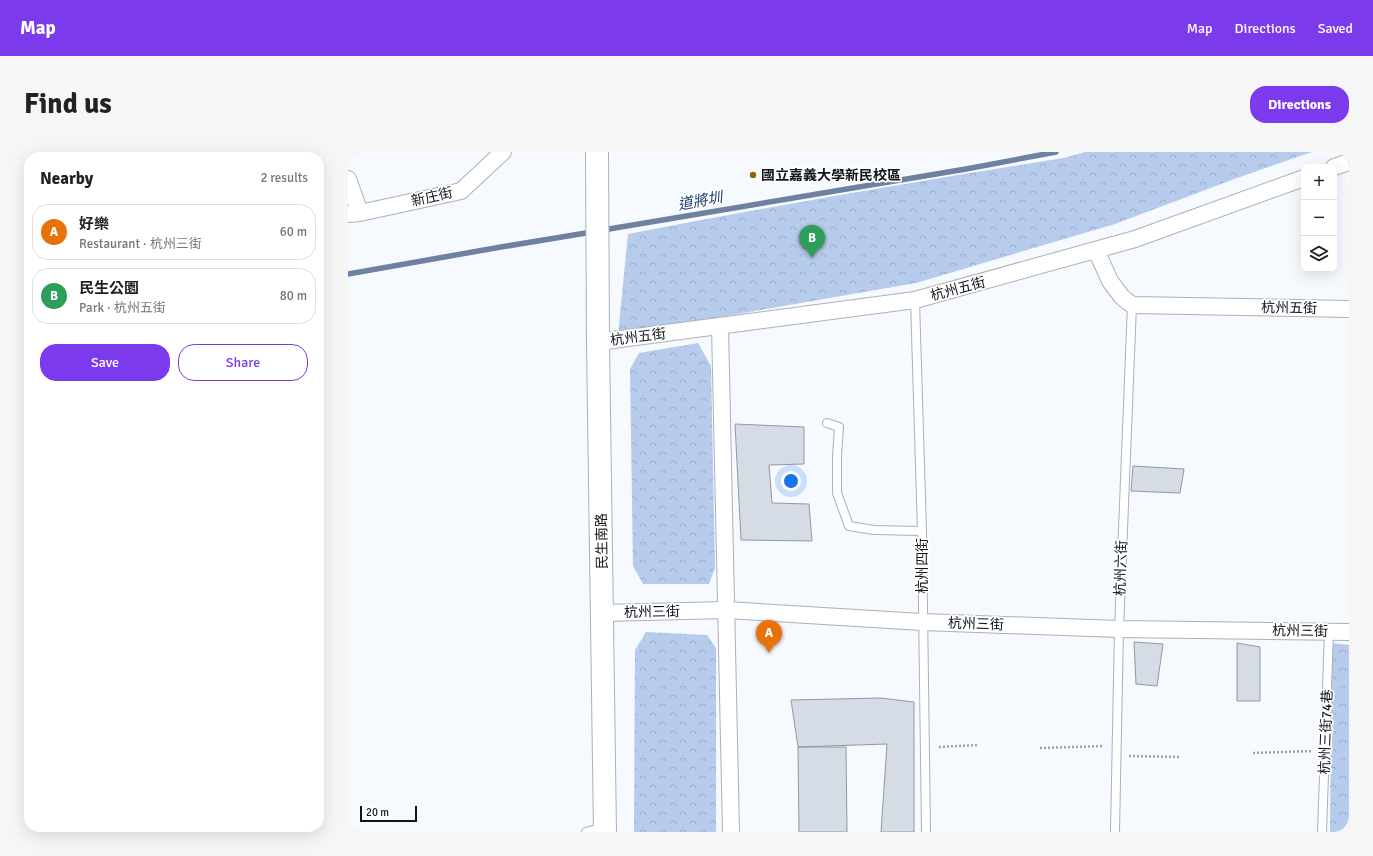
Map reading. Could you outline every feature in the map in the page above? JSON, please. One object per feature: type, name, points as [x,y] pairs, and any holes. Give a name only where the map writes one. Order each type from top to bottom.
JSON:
[{"type":"main road","name":"民生南路","points":[[597,152],[598,342],[603,613],[599,830]]},
{"type":"street","name":"新庄街","points":[[354,214],[461,190],[503,152]]},
{"type":"street","points":[[1337,166],[1349,162]]},
{"type":"street","points":[[348,178],[354,214]]},
{"type":"street","name":"杭州五街","points":[[598,342],[915,300],[1134,239],[1301,179]]},
{"type":"street","points":[[1096,250],[1110,281],[1122,297],[1132,305]]},
{"type":"street","name":"杭州五街","points":[[1132,305],[1349,309]]},
{"type":"street","points":[[720,326],[731,832]]},
{"type":"street","name":"杭州三街","points":[[603,613],[727,610],[922,622],[1119,629],[1349,632]]},
{"type":"lane","name":"杭州四街","points":[[915,300],[922,530],[922,622],[926,832]]},
{"type":"lane","name":"杭州六街","points":[[1115,832],[1119,629],[1132,305]]},
{"type":"lane","points":[[827,423],[839,427],[837,493],[849,526],[874,530],[922,530]]},
{"type":"lane","name":"杭州三街74巷","points":[[1322,832],[1329,631]]},
{"type":"path","points":[[924,748],[977,745]]},
{"type":"path","points":[[1040,748],[1116,746]]},
{"type":"path","points":[[1253,753],[1325,751]]},
{"type":"path","points":[[1116,756],[1181,757]]},
{"type":"green space","points":[[1085,152],[1312,152],[1237,178],[1115,224],[916,283],[618,335],[628,234],[846,194],[1064,158]]},
{"type":"green space","points":[[698,343],[711,366],[715,568],[709,584],[643,584],[633,566],[630,369],[639,353]]},
{"type":"green space","points":[[646,632],[707,635],[716,648],[716,832],[634,832],[635,650]]},
{"type":"green space","points":[[1332,643],[1349,645],[1349,828],[1342,832],[1330,832]]},
{"type":"building","points":[[735,424],[804,427],[804,464],[769,465],[772,503],[809,504],[812,541],[741,540]]},
{"type":"building","points":[[1133,466],[1184,469],[1180,493],[1131,491]]},
{"type":"building","points":[[1134,642],[1163,644],[1157,686],[1136,684]]},
{"type":"building","points":[[1237,643],[1260,647],[1260,701],[1237,701]]},
{"type":"building","points":[[880,698],[914,702],[914,832],[881,832],[887,744],[798,747],[791,700]]},
{"type":"building","points":[[798,747],[846,747],[847,832],[799,832]]},
{"type":"waterway","name":"道將圳","points":[[603,230],[966,169],[1056,152]]},
{"type":"waterway","name":"道將圳","points":[[348,274],[592,232]]},
{"type":"place","name":"國立嘉義大學新民校區","points":[[753,175]]},
{"type":"place","name":"民生公園","points":[[812,258]]},
{"type":"place","name":"好樂","points":[[769,653]]}]
